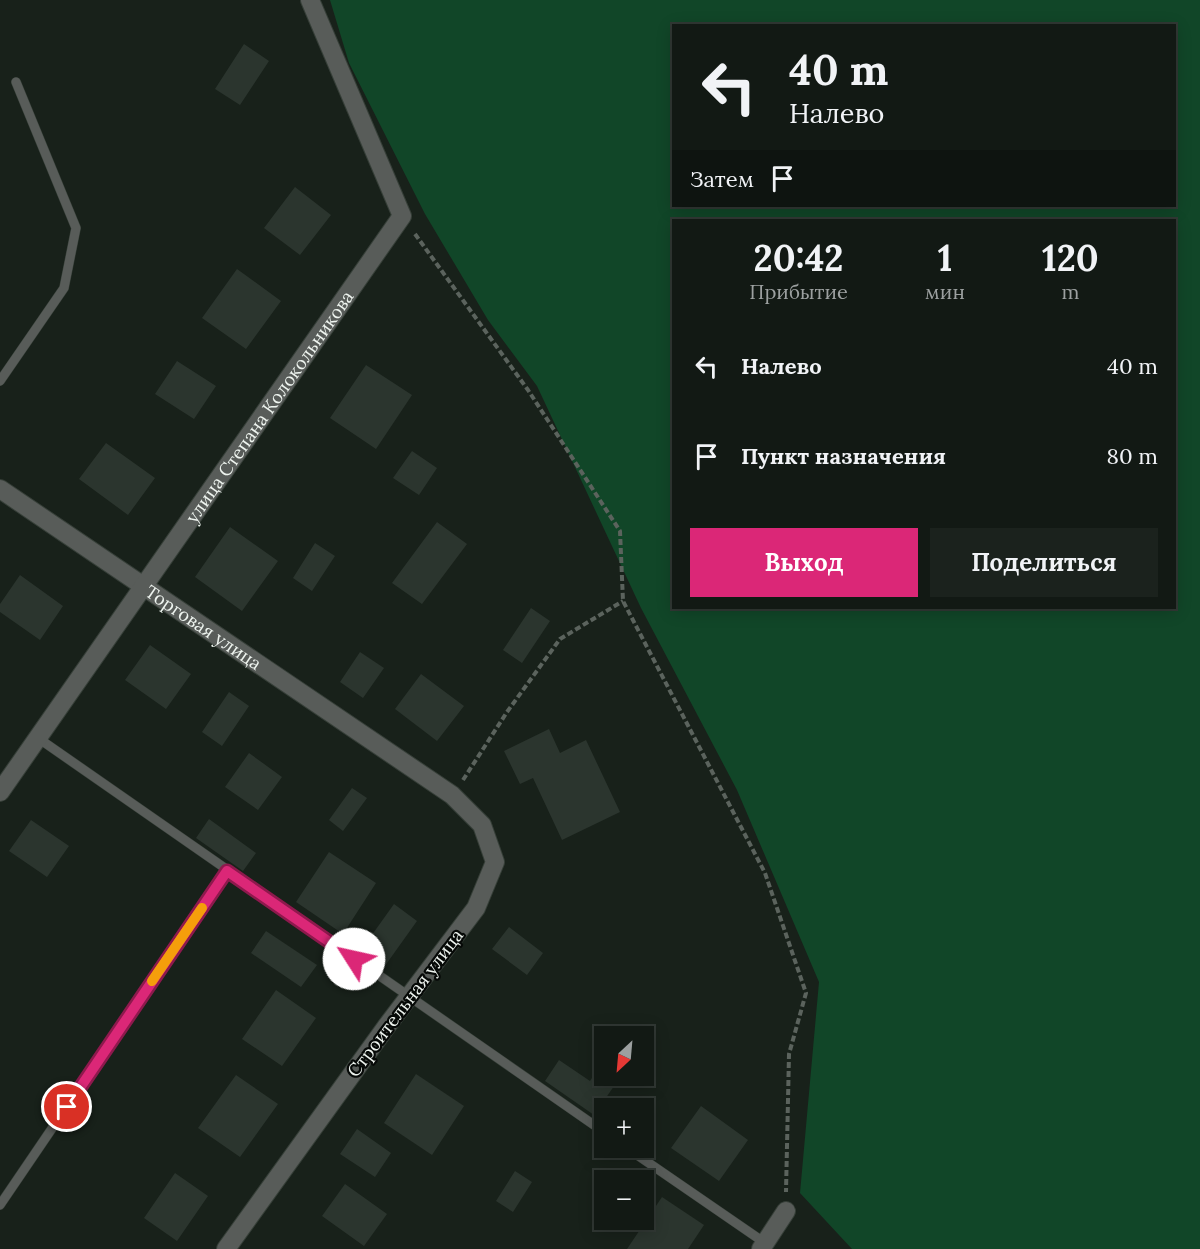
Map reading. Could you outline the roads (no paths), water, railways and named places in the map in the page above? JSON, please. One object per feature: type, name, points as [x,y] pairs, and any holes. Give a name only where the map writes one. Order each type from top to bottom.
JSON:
[{"type":"street","name":"улица Степана Колокольникова","points":[[0,792],[402,216],[310,0]]},
{"type":"street","name":"Торговая улица","points":[[0,489],[407,765]]},
{"type":"street","name":"Строительная улица","points":[[226,1249],[408,997],[476,908],[495,862],[482,825],[452,795],[407,765]]},
{"type":"street","points":[[763,1246],[786,1211]]},
{"type":"lane","points":[[0,381],[64,288],[76,228],[16,82]]},
{"type":"lane","points":[[38,738],[594,1125]]},
{"type":"lane","points":[[0,1205],[227,871]]},
{"type":"lane","points":[[641,1158],[763,1246]]}]
